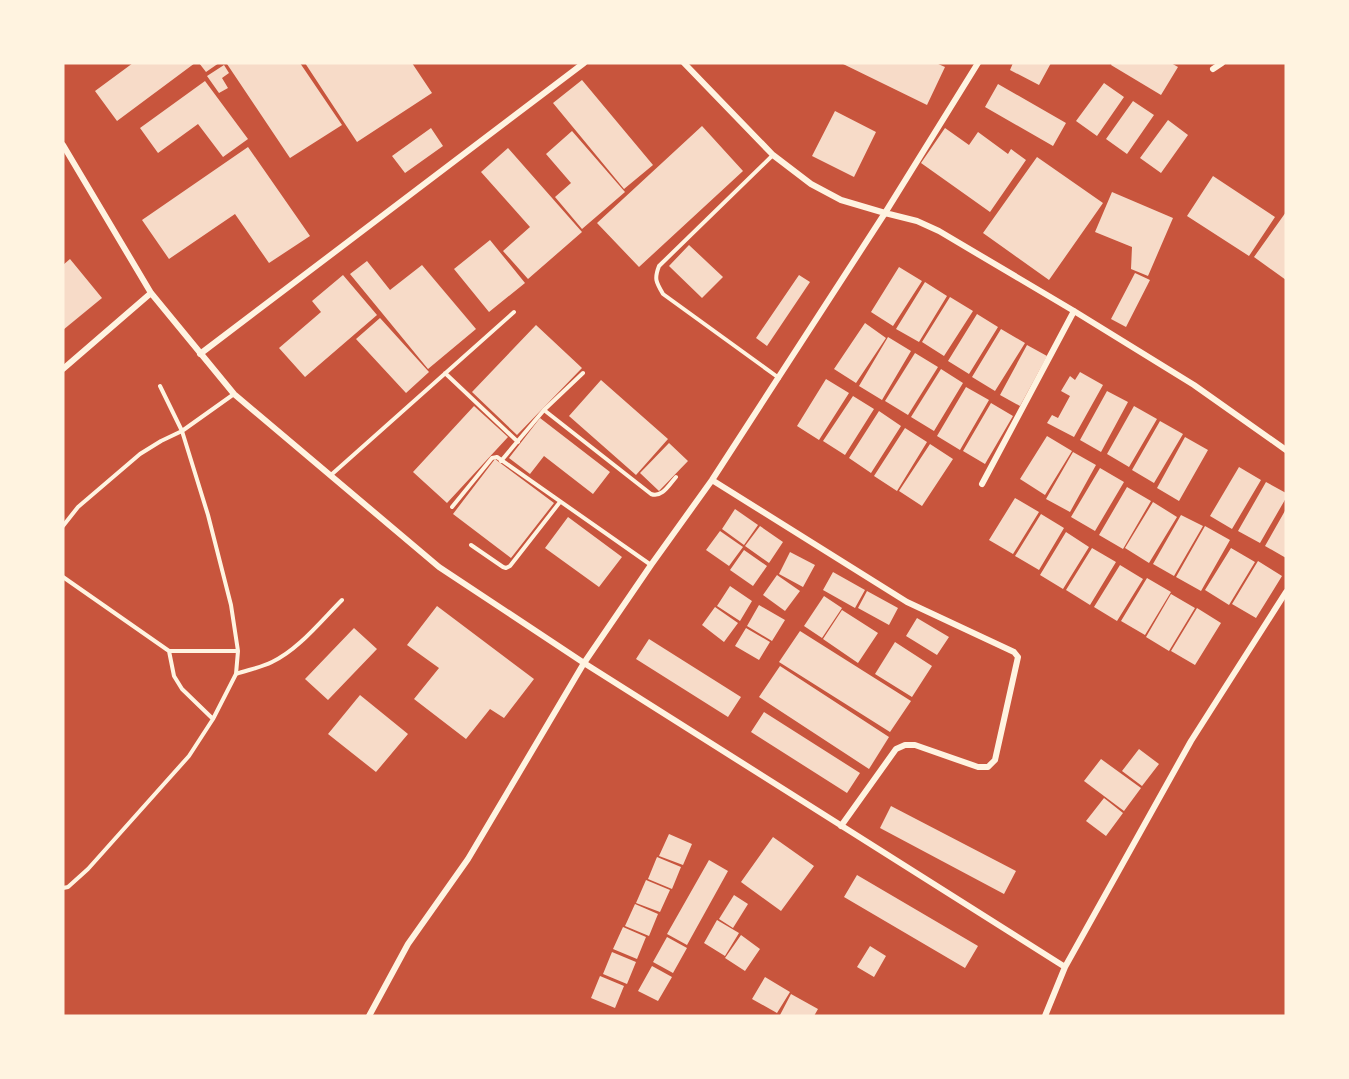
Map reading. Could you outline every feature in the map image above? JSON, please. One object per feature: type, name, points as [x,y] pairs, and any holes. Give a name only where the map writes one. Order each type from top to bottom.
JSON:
[{"type":"street","points":[[200,354],[584,63]]},
{"type":"street","points":[[369,1016],[408,944],[468,859],[584,663],[712,480],[779,378],[978,63]]},
{"type":"street","points":[[1214,69],[1222,63]]},
{"type":"street","points":[[686,64],[773,155],[812,183],[841,200],[917,221],[939,231],[1194,385],[1286,450]]},
{"type":"street","points":[[63,145],[152,293],[234,394],[439,567],[584,663],[1065,967]]},
{"type":"street","points":[[63,369],[152,293]]},
{"type":"street","points":[[982,484],[1074,311]]},
{"type":"street","points":[[712,480],[907,602],[1014,652],[1018,657],[995,760],[988,767],[978,767],[915,745],[905,745],[896,749],[842,826]]},
{"type":"street","points":[[1045,1016],[1065,967],[1191,741],[1286,592]]},
{"type":"lane","points":[[773,155],[659,266],[656,283],[663,294],[779,378]]},
{"type":"lane","points":[[331,475],[514,312]]},
{"type":"lane","points":[[445,373],[518,441]]},
{"type":"lane","points":[[501,461],[544,410],[583,373]]},
{"type":"lane","points":[[63,888],[68,887],[88,869],[189,756],[213,719],[236,674],[238,651],[231,605],[208,514],[182,431],[160,386]]},
{"type":"lane","points":[[63,526],[78,507],[140,454],[182,431],[234,394]]},
{"type":"lane","points":[[544,410],[651,494],[660,495],[676,477]]},
{"type":"lane","points":[[452,507],[492,458],[497,457],[651,565]]},
{"type":"lane","points":[[471,545],[506,568],[510,566],[560,502]]},
{"type":"lane","points":[[63,577],[170,651],[238,651]]},
{"type":"lane","points":[[236,674],[282,657],[342,600]]},
{"type":"lane","points":[[170,651],[174,676],[182,689],[213,719]]},
{"type":"building","points":[[133,63],[195,63],[117,121],[95,91]]},
{"type":"building","points":[[199,63],[219,63],[206,72]]},
{"type":"building","points":[[228,63],[300,63],[342,125],[290,158]]},
{"type":"building","points":[[305,63],[412,63],[432,93],[357,142]]},
{"type":"building","points":[[841,63],[936,63],[945,67],[927,105]]},
{"type":"building","points":[[1013,63],[1051,63],[1039,85],[1010,70]]},
{"type":"building","points":[[1112,63],[1171,63],[1178,67],[1161,95],[1111,65]]},
{"type":"building","points":[[224,65],[229,73],[222,78],[228,88],[219,93],[207,76]]},
{"type":"building","points":[[582,80],[653,165],[624,189],[553,103]]},
{"type":"building","points":[[205,81],[248,139],[223,157],[198,124],[158,153],[140,128]]},
{"type":"building","points":[[1104,83],[1124,97],[1097,136],[1076,121]]},
{"type":"building","points":[[998,84],[1066,123],[1053,146],[985,107]]},
{"type":"building","points":[[1133,101],[1154,115],[1127,154],[1106,139]]},
{"type":"building","points":[[835,111],[876,132],[854,177],[812,156]]},
{"type":"building","points":[[1168,120],[1188,135],[1161,173],[1140,158]]},
{"type":"building","points":[[702,126],[743,171],[639,267],[597,223]]},
{"type":"building","points":[[431,128],[443,146],[405,173],[392,156]]},
{"type":"building","points":[[945,128],[969,145],[978,132],[1008,154],[1011,149],[1026,160],[990,212],[921,163]]},
{"type":"building","points":[[572,131],[625,192],[582,229],[555,197],[571,183],[546,154]]},
{"type":"building","points":[[248,147],[310,236],[269,263],[235,214],[169,259],[142,220]]},
{"type":"building","points":[[508,148],[582,232],[528,279],[503,251],[530,227],[481,172]]},
{"type":"building","points":[[1037,157],[1103,203],[1049,280],[983,233]]},
{"type":"building","points":[[1213,176],[1275,217],[1249,256],[1187,216]]},
{"type":"building","points":[[1112,192],[1173,218],[1148,276],[1131,269],[1132,247],[1095,232]]},
{"type":"building","points":[[1286,212],[1286,280],[1254,257]]},
{"type":"building","points":[[490,240],[525,283],[489,312],[454,269]]},
{"type":"building","points":[[689,245],[723,277],[702,298],[669,266]]},
{"type":"building","points":[[70,259],[102,298],[63,330],[63,265]]},
{"type":"building","points":[[367,261],[390,290],[422,265],[476,329],[428,369],[350,274]]},
{"type":"building","points":[[899,267],[922,281],[893,326],[871,312]]},
{"type":"building","points":[[1135,273],[1150,280],[1126,327],[1111,319]]},
{"type":"building","points":[[343,275],[377,315],[305,377],[279,348],[321,312],[312,301]]},
{"type":"building","points":[[799,275],[810,282],[767,346],[756,338]]},
{"type":"building","points":[[925,282],[947,296],[919,342],[896,329]]},
{"type":"building","points":[[950,297],[973,311],[944,356],[922,342]]},
{"type":"building","points":[[977,314],[998,327],[969,374],[948,361]]},
{"type":"building","points":[[380,318],[429,372],[406,393],[356,339]]},
{"type":"building","points":[[865,323],[886,338],[856,383],[834,369]]},
{"type":"building","points":[[536,325],[582,368],[517,435],[472,392]]},
{"type":"building","points":[[1001,329],[1025,343],[995,391],[972,377]]},
{"type":"building","points":[[888,337],[911,351],[882,400],[859,386]]},
{"type":"building","points":[[1027,345],[1047,356],[1020,406],[1000,395]]},
{"type":"building","points":[[915,353],[938,367],[908,415],[885,401]]},
{"type":"building","points":[[941,369],[963,383],[934,431],[911,417]]},
{"type":"building","points":[[1080,372],[1103,385],[1074,437],[1047,423],[1052,415],[1058,418],[1070,396],[1061,391],[1070,376],[1075,380]]},
{"type":"building","points":[[826,379],[849,393],[819,440],[797,426]]},
{"type":"building","points":[[601,380],[668,439],[636,475],[569,416]]},
{"type":"building","points":[[966,387],[989,400],[960,450],[937,436]]},
{"type":"building","points":[[1107,391],[1128,402],[1101,452],[1080,440]]},
{"type":"building","points":[[853,396],[874,409],[845,455],[823,441]]},
{"type":"building","points":[[991,403],[1013,416],[985,464],[963,451]]},
{"type":"building","points":[[474,406],[508,437],[447,503],[413,472]]},
{"type":"building","points":[[1134,406],[1157,419],[1129,467],[1107,454]]},
{"type":"building","points":[[879,411],[901,426],[871,473],[849,458]]},
{"type":"building","points":[[540,418],[610,472],[593,494],[544,456],[530,474],[509,458]]},
{"type":"building","points":[[1160,421],[1183,434],[1154,483],[1132,470]]},
{"type":"building","points":[[905,428],[927,442],[897,491],[874,476]]},
{"type":"building","points":[[1047,436],[1072,451],[1045,495],[1020,479]]},
{"type":"building","points":[[1185,437],[1208,450],[1179,501],[1157,488]]},
{"type":"building","points":[[669,443],[688,461],[659,491],[640,473]]},
{"type":"building","points":[[930,444],[953,459],[922,506],[899,491]]},
{"type":"building","points":[[1073,452],[1096,465],[1070,512],[1046,499]]},
{"type":"building","points":[[495,459],[554,503],[511,558],[453,514]]},
{"type":"building","points":[[1239,467],[1261,480],[1232,529],[1210,516]]},
{"type":"building","points":[[1100,468],[1124,482],[1095,531],[1071,517]]},
{"type":"building","points":[[1266,482],[1286,493],[1286,498],[1260,543],[1238,531]]},
{"type":"building","points":[[1127,487],[1151,501],[1123,549],[1099,535]]},
{"type":"building","points":[[1015,498],[1039,512],[1013,554],[989,540]]},
{"type":"building","points":[[1153,502],[1177,517],[1149,563],[1125,548]]},
{"type":"building","points":[[735,509],[758,525],[744,545],[722,529]]},
{"type":"building","points":[[1286,509],[1286,558],[1265,546]]},
{"type":"building","points":[[1041,514],[1064,528],[1039,570],[1015,556]]},
{"type":"building","points":[[1181,515],[1203,526],[1174,576],[1153,564]]},
{"type":"building","points":[[568,517],[622,557],[599,587],[545,548]]},
{"type":"building","points":[[760,526],[783,542],[769,563],[745,546]]},
{"type":"building","points":[[1205,526],[1230,540],[1201,591],[1176,577]]},
{"type":"building","points":[[720,531],[743,547],[729,566],[706,550]]},
{"type":"building","points":[[1066,532],[1089,547],[1063,589],[1040,575]]},
{"type":"building","points":[[1092,548],[1116,562],[1090,605],[1066,590]]},
{"type":"building","points":[[1231,548],[1255,562],[1229,605],[1205,590]]},
{"type":"building","points":[[744,550],[767,566],[753,586],[730,570]]},
{"type":"building","points":[[790,552],[815,565],[803,587],[779,574]]},
{"type":"building","points":[[1258,561],[1282,576],[1256,618],[1232,604]]},
{"type":"building","points":[[1120,565],[1143,579],[1117,621],[1094,607]]},
{"type":"building","points":[[833,572],[865,590],[855,608],[823,590]]},
{"type":"building","points":[[777,575],[800,591],[785,611],[763,595]]},
{"type":"building","points":[[1147,578],[1171,592],[1145,635],[1121,621]]},
{"type":"building","points":[[730,586],[752,601],[740,621],[717,606]]},
{"type":"building","points":[[867,591],[898,608],[889,625],[858,608]]},
{"type":"building","points":[[1171,594],[1195,608],[1169,651],[1146,637]]},
{"type":"building","points":[[824,596],[842,608],[822,638],[804,626]]},
{"type":"building","points":[[759,605],[785,620],[772,641],[747,626]]},
{"type":"building","points":[[437,606],[534,679],[504,718],[490,709],[466,739],[414,699],[439,668],[407,645]]},
{"type":"building","points":[[715,607],[738,623],[724,642],[702,625]]},
{"type":"building","points":[[1197,608],[1221,623],[1195,665],[1171,651]]},
{"type":"building","points":[[842,610],[878,633],[858,663],[823,639]]},
{"type":"building","points":[[917,618],[949,637],[937,655],[906,636]]},
{"type":"building","points":[[354,628],[377,649],[328,700],[305,679]]},
{"type":"building","points":[[746,628],[770,642],[759,660],[735,646]]},
{"type":"building","points":[[800,631],[911,701],[890,732],[779,662]]},
{"type":"building","points":[[649,639],[741,697],[728,717],[636,659]]},
{"type":"building","points":[[895,642],[932,666],[912,697],[875,674]]},
{"type":"building","points":[[780,666],[889,737],[869,769],[759,697]]},
{"type":"building","points":[[360,695],[408,734],[376,772],[328,734]]},
{"type":"building","points":[[764,712],[860,773],[847,793],[751,732]]},
{"type":"building","points":[[1139,749],[1159,764],[1142,786],[1122,771]]},
{"type":"building","points":[[1101,759],[1141,788],[1124,811],[1084,781]]},
{"type":"building","points":[[1104,798],[1123,813],[1106,836],[1086,821]]},
{"type":"building","points":[[891,806],[1016,871],[1004,894],[880,828]]},
{"type":"building","points":[[669,834],[692,844],[683,865],[659,856]]},
{"type":"building","points":[[773,837],[814,866],[781,911],[741,882]]},
{"type":"building","points":[[657,857],[681,867],[672,889],[648,879]]},
{"type":"building","points":[[709,860],[728,871],[687,945],[667,934]]},
{"type":"building","points":[[857,875],[978,946],[965,968],[844,897]]},
{"type":"building","points":[[646,880],[670,890],[660,912],[636,903]]},
{"type":"building","points":[[734,895],[748,904],[733,928],[719,919]]},
{"type":"building","points":[[635,904],[658,914],[649,936],[625,926]]},
{"type":"building","points":[[717,920],[739,933],[725,956],[704,943]]},
{"type":"building","points":[[623,927],[646,937],[637,959],[613,949]]},
{"type":"building","points":[[741,935],[760,949],[745,971],[725,958]]},
{"type":"building","points":[[667,937],[687,948],[673,973],[653,962]]},
{"type":"building","points":[[870,946],[886,956],[874,977],[857,967]]},
{"type":"building","points":[[612,952],[636,962],[627,984],[603,974]]},
{"type":"building","points":[[652,966],[672,977],[658,1001],[638,991]]},
{"type":"building","points":[[600,976],[624,986],[615,1008],[591,998]]},
{"type":"building","points":[[765,977],[790,992],[777,1013],[752,999]]},
{"type":"building","points":[[791,994],[818,1009],[814,1016],[780,1015]]}]
